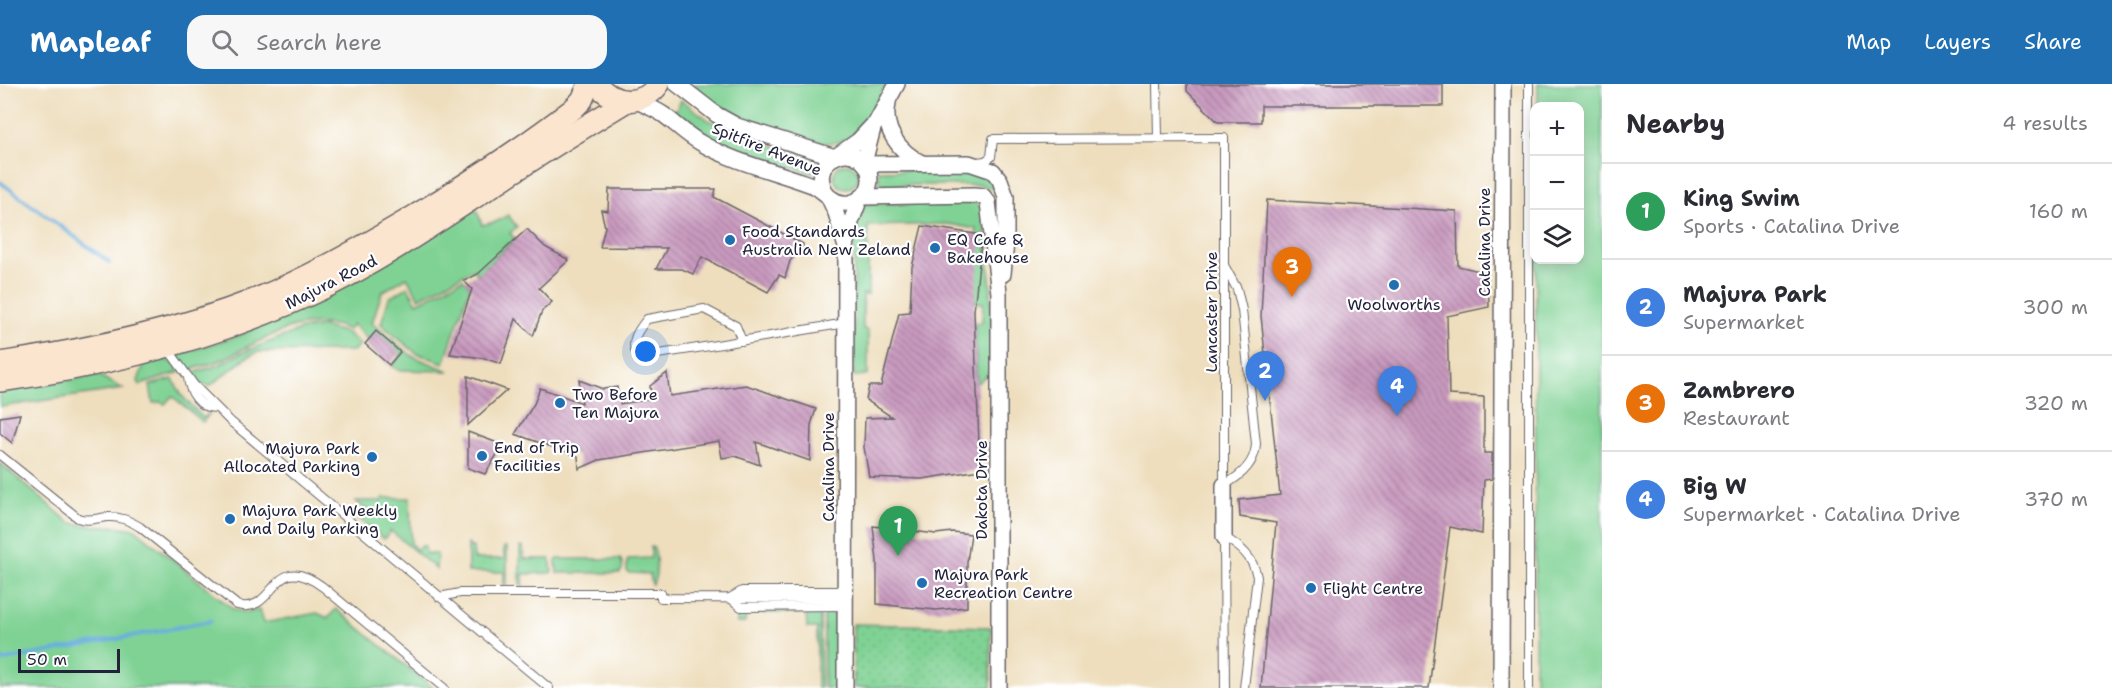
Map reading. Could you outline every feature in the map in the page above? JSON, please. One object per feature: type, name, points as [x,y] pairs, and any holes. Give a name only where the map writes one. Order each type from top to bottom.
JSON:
[{"type":"main road","name":"Majura Road","points":[[0,363],[67,353],[165,330],[255,300],[308,276],[373,241],[469,183],[573,109],[582,100],[589,84]]},
{"type":"main road","points":[[597,84],[610,96],[631,101]]},
{"type":"main road","name":"Majura Road","points":[[0,381],[104,363],[167,348],[261,316],[331,285],[422,232],[631,101],[646,97],[659,84]]},
{"type":"street","name":"Spitfire Avenue","points":[[677,84],[713,113],[738,126],[837,156]]},
{"type":"street","name":"Catalina Drive","points":[[1501,688],[1503,84]]},
{"type":"street","points":[[864,163],[871,134],[893,90]]},
{"type":"street","points":[[893,90],[886,114],[891,133],[905,152],[922,163]]},
{"type":"street","name":"Spitfire Avenue","points":[[631,101],[660,112],[698,141],[714,149],[736,159],[815,186],[826,194]]},
{"type":"street","points":[[877,120],[862,137],[828,161],[822,171],[821,183],[826,194],[841,203],[853,202],[861,198],[895,195],[974,195],[986,198],[999,293]]},
{"type":"street","points":[[837,156],[852,155],[864,163],[870,182],[861,198]]},
{"type":"street","points":[[864,163],[964,163],[979,165],[993,171],[1006,192],[1006,242],[999,293]]},
{"type":"street","name":"Catalina Drive","points":[[826,194],[836,213],[846,247]]},
{"type":"street","name":"Catalina Drive","points":[[845,688],[846,247],[850,226],[861,198]]},
{"type":"street","name":"Dakota Drive","points":[[999,293],[999,688]]},
{"type":"street","points":[[1224,485],[1224,537]]},
{"type":"lane","points":[[964,163],[982,162],[988,159],[993,154],[993,139],[1158,138],[1158,84]]},
{"type":"lane","points":[[1529,84],[1529,688]]},
{"type":"lane","name":"Lancaster Drive","points":[[1158,138],[1224,138],[1224,485]]},
{"type":"lane","points":[[1224,485],[1249,466],[1257,444],[1242,310],[1237,289],[1225,267]]},
{"type":"lane","points":[[742,341],[736,326],[704,309],[647,319],[634,340],[633,346],[637,354],[644,356],[742,341],[846,323]]},
{"type":"lane","points":[[167,348],[188,377],[216,408],[549,688]]},
{"type":"lane","points":[[0,455],[78,518],[87,520],[122,518],[140,527],[237,605],[249,607],[256,605],[278,582],[289,575],[297,574],[309,578],[323,587],[444,688]]},
{"type":"lane","points":[[1224,537],[1225,688]]},
{"type":"lane","points":[[1224,537],[1245,552],[1253,564],[1257,577],[1244,688]]},
{"type":"lane","points":[[439,597],[460,593],[661,593],[661,598],[730,598],[742,591],[846,599]]},
{"type":"lane","points":[[730,598],[741,607],[846,599]]},
{"type":"green space","points":[[694,84],[886,84],[868,117],[853,135],[832,143],[819,142],[744,118],[719,106]]},
{"type":"green space","points":[[1538,84],[1602,84],[1602,688],[1535,688],[1536,264],[1584,264],[1584,102],[1538,102]]},
{"type":"green space","points":[[681,100],[710,121],[732,132],[815,160],[813,174],[730,149],[702,135],[671,112],[677,109]]},
{"type":"green space","points":[[846,164],[851,165],[857,171],[857,181],[851,187],[846,188],[841,187],[835,181],[834,176],[835,171],[841,165]]},
{"type":"green space","points":[[964,169],[988,179],[998,191],[996,193],[990,187],[981,185],[880,185],[879,183],[879,171]]},
{"type":"green space","points":[[975,202],[983,209],[991,287],[991,366],[987,375],[977,383],[975,323],[982,322],[983,303],[975,302],[976,229],[948,224],[868,226],[868,295],[863,294],[863,329],[868,330],[868,375],[854,376],[854,230],[864,206],[867,204]]},
{"type":"green space","points":[[476,208],[482,225],[498,221],[508,215],[517,227],[510,233],[515,239],[477,275],[474,269],[419,298],[407,277],[382,292],[372,323],[412,356],[449,371],[398,370],[392,366],[402,354],[376,332],[368,340],[353,324],[349,330],[316,323],[299,326],[266,338],[219,361],[188,370],[177,355],[240,335],[319,300]]},
{"type":"green space","points":[[463,279],[470,287],[444,363],[416,353],[381,324],[389,298],[408,287],[417,303]]},
{"type":"green space","points":[[321,326],[347,333],[360,344],[353,351],[257,352],[210,386],[197,384],[190,374],[219,365],[239,354],[302,329]]},
{"type":"green space","points":[[163,359],[173,363],[180,372],[140,385],[138,381],[144,364]]},
{"type":"green space","points":[[98,375],[123,389],[0,407],[0,391]]},
{"type":"green space","points":[[173,379],[182,396],[203,418],[210,413],[203,422],[172,396],[165,404],[153,403],[150,385]]},
{"type":"green space","points":[[0,463],[69,522],[135,529],[233,609],[246,613],[259,610],[263,623],[317,613],[328,618],[336,609],[433,688],[0,688]]},
{"type":"green space","points":[[383,498],[410,498],[411,544],[417,550],[425,546],[426,554],[437,554],[436,569],[391,531],[384,539],[358,518],[365,509],[356,501],[382,501]]},
{"type":"green space","points":[[468,543],[470,547],[473,547],[474,559],[504,559],[504,547],[507,547],[507,585],[504,585],[504,572],[468,572]]},
{"type":"green space","points":[[520,547],[523,547],[524,559],[550,559],[552,571],[523,574],[523,585],[520,585]]},
{"type":"green space","points":[[651,547],[654,548],[656,562],[656,573],[652,585],[650,574],[627,571],[629,559],[651,558]]},
{"type":"green space","points":[[558,559],[620,559],[623,566],[620,573],[557,573],[556,561]]},
{"type":"green space","points":[[741,610],[820,610],[821,688],[817,688],[817,628],[807,628],[806,613],[746,613],[745,623],[737,623],[738,613]]},
{"type":"green space","points":[[826,610],[834,613],[837,620],[838,688],[824,688],[824,612]]},
{"type":"green space","points":[[853,624],[991,627],[991,688],[854,688]]},
{"type":"building","points":[[1187,84],[1443,84],[1443,106],[1261,106],[1261,122],[1218,122],[1187,91]]},
{"type":"building","points":[[609,189],[716,189],[714,197],[803,246],[790,261],[785,278],[779,275],[768,292],[702,257],[693,274],[682,269],[656,269],[667,248],[600,247],[605,227],[601,210],[608,211]]},
{"type":"building","points":[[1267,200],[1457,211],[1458,266],[1488,273],[1489,307],[1447,316],[1449,395],[1484,397],[1484,453],[1492,453],[1492,479],[1484,480],[1482,534],[1450,527],[1429,688],[1261,688],[1276,523],[1240,517],[1239,500],[1280,495],[1261,316]]},
{"type":"building","points":[[922,226],[982,235],[974,311],[980,470],[922,479],[869,477],[864,447],[865,418],[892,417],[866,400],[869,386],[881,386],[899,313],[910,312],[912,267]]},
{"type":"building","points":[[527,229],[545,247],[569,260],[539,288],[552,302],[542,311],[533,336],[516,319],[501,364],[484,358],[450,354],[472,289],[464,281],[478,274]]},
{"type":"building","points":[[376,331],[400,352],[389,365],[365,344]]},
{"type":"building","points":[[667,373],[670,396],[746,385],[816,409],[811,425],[810,461],[756,442],[760,465],[735,456],[722,458],[719,441],[599,460],[579,469],[578,456],[515,434],[534,404],[540,388],[582,403],[579,380],[603,389],[617,387],[620,404],[652,399],[650,386]]},
{"type":"building","points":[[468,376],[507,390],[468,425]]},
{"type":"building","points":[[20,414],[12,443],[0,433],[0,417]]},
{"type":"building","name":"End of Trip Facilities","points":[[468,432],[503,445],[485,474],[468,468]]},
{"type":"building","name":"Majura Park Recreation Centre","points":[[873,526],[936,534],[952,532],[971,534],[967,562],[967,607],[936,610],[877,604],[877,561]]},
{"type":"waterway","points":[[0,182],[109,262]]},
{"type":"waterway","points":[[0,661],[211,621]]},
{"type":"place","name":"Food Standards Australia New Zeland","points":[[730,240]]},
{"type":"place","name":"EQ Cafe & Bakehouse","points":[[935,248]]},
{"type":"place","name":"Woolworths","points":[[1394,285]]},
{"type":"place","name":"Zambrero","points":[[1292,297]]},
{"type":"place","name":"Majura Park","points":[[1265,401]]},
{"type":"place","name":"Two Before Ten Majura","points":[[560,403]]},
{"type":"place","name":"Big W","points":[[1397,416]]},
{"type":"place","name":"End of Trip Facilities","points":[[482,456]]},
{"type":"place","name":"Majura Park Allocated Parking","points":[[372,457]]},
{"type":"place","name":"Majura Park Weekly and Daily Parking","points":[[230,519]]},
{"type":"place","name":"King Swim","points":[[898,556]]},
{"type":"place","name":"Majura Park Recreation Centre","points":[[922,583]]},
{"type":"place","name":"Flight Centre","points":[[1311,588]]}]
